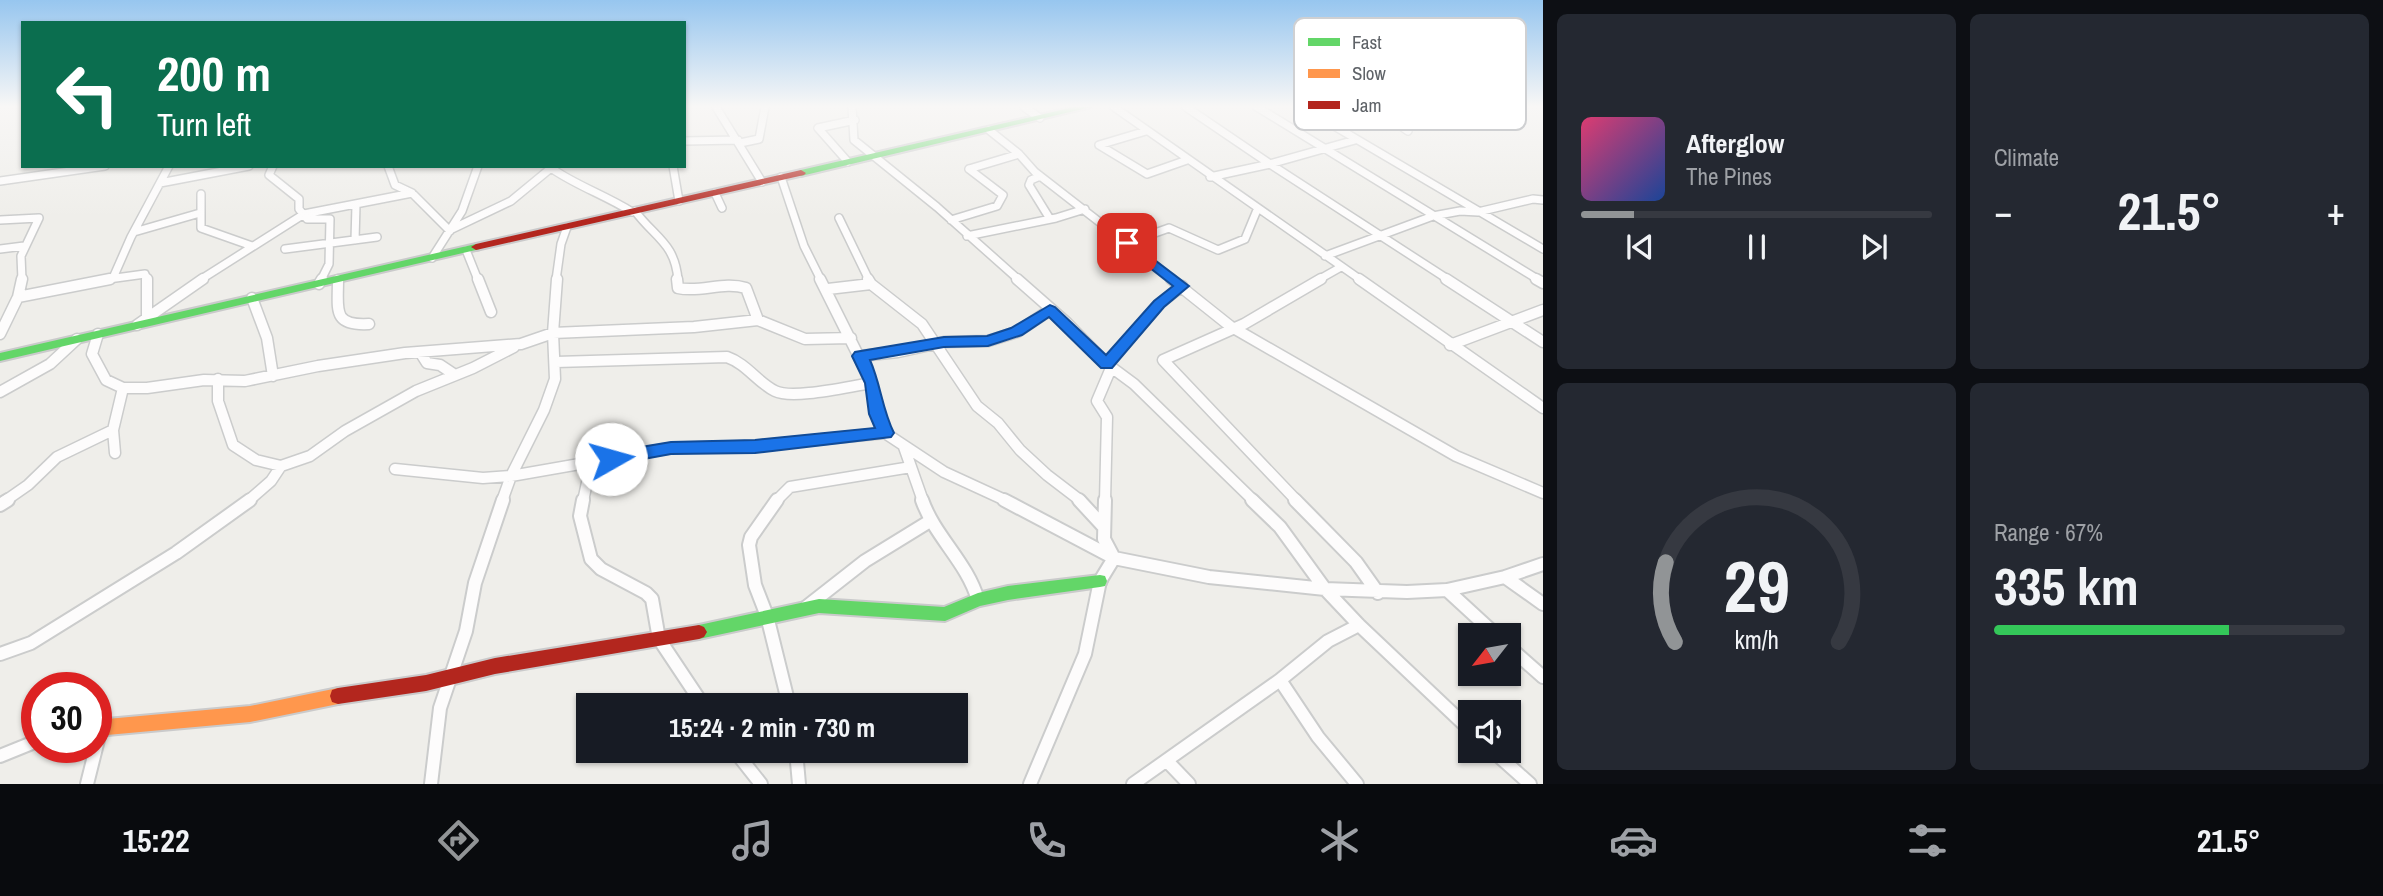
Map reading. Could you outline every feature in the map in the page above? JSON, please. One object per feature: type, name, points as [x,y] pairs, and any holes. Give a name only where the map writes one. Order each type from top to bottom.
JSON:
[{"type":"main road","points":[[0,357],[142,321],[338,280],[930,144]]},
{"type":"main road","points":[[112,727],[250,714],[345,694],[426,684],[495,666],[659,639],[805,608],[819,606],[945,614],[978,600],[1030,589],[1100,581]]},
{"type":"street","points":[[740,144],[762,182]]},
{"type":"street","points":[[832,144],[848,162]]},
{"type":"street","points":[[859,144],[951,220],[1109,366],[1134,384],[1280,527],[1325,589],[1359,625],[1458,719]]},
{"type":"street","points":[[1006,144],[1040,176],[1234,329],[1456,456],[1543,493]]},
{"type":"street","points":[[1104,144],[1099,145],[1147,174],[1187,160]]},
{"type":"street","points":[[1164,144],[1543,408]]},
{"type":"street","points":[[1240,144],[1543,342]]},
{"type":"street","points":[[1315,144],[1543,283]]},
{"type":"street","points":[[1210,177],[1270,164],[1340,144]]},
{"type":"street","points":[[1361,144],[1461,206],[1478,212],[1543,249]]},
{"type":"street","points":[[951,220],[997,206],[1003,195],[969,169],[1019,154]]},
{"type":"street","points":[[0,181],[91,168]]},
{"type":"street","points":[[113,278],[168,168]]},
{"type":"street","points":[[160,183],[239,168]]},
{"type":"street","points":[[272,168],[269,175],[299,199],[299,209],[309,220],[330,219],[329,264],[318,284]]},
{"type":"street","points":[[389,168],[392,181],[412,193],[451,230]]},
{"type":"street","points":[[432,258],[462,211],[477,168]]},
{"type":"street","points":[[451,230],[511,201],[551,168],[578,186],[604,194],[633,211],[649,230],[669,246],[677,272],[678,288],[697,290],[739,284],[746,288],[758,320]]},
{"type":"street","points":[[673,168],[678,201]]},
{"type":"street","points":[[1040,176],[1031,180],[1029,185],[1050,219]]},
{"type":"street","points":[[781,177],[804,246],[873,383],[877,414],[885,433],[944,472],[1005,500],[1114,558],[1209,577],[1378,593],[1447,590],[1542,566]]},
{"type":"street","points":[[142,321],[303,214],[412,193]]},
{"type":"street","points":[[715,193],[722,208]]},
{"type":"street","points":[[201,194],[201,228],[205,232],[252,246]]},
{"type":"street","points":[[1478,212],[1533,199],[1543,200]]},
{"type":"street","points":[[355,240],[356,205]]},
{"type":"street","points":[[1325,256],[1461,206]]},
{"type":"street","points":[[967,236],[1085,209]]},
{"type":"street","points":[[1127,243],[1169,228],[1218,250],[1245,239],[1257,210]]},
{"type":"street","points":[[134,232],[200,213]]},
{"type":"street","points":[[0,220],[39,218],[24,246],[18,297],[0,334]]},
{"type":"street","points":[[839,218],[870,284],[913,315],[977,406],[998,423],[1020,450],[1047,475],[1087,506],[1104,526]]},
{"type":"street","points":[[431,784],[440,708],[466,631],[475,583],[511,476],[544,410],[555,379],[553,333],[561,244],[567,227]]},
{"type":"street","points":[[285,249],[377,237]]},
{"type":"street","points":[[0,249],[24,246]]},
{"type":"street","points":[[466,250],[491,312]]},
{"type":"street","points":[[1341,267],[1234,329],[1163,360],[1166,368],[1200,399],[1227,432],[1356,562],[1378,593]]},
{"type":"street","points":[[18,297],[145,274],[147,279],[142,321]]},
{"type":"street","points":[[338,280],[338,312],[344,322],[351,325],[369,324]]},
{"type":"street","points":[[828,289],[870,284]]},
{"type":"street","points":[[1114,558],[1104,539],[1107,417],[1097,401],[1099,392],[1109,366],[1159,304],[1182,286]]},
{"type":"street","points":[[252,298],[267,338],[273,376]]},
{"type":"street","points":[[860,356],[898,352],[935,343],[988,341],[1017,332],[1050,310]]},
{"type":"street","points":[[1450,345],[1543,310]]},
{"type":"street","points":[[218,379],[218,401],[233,445],[256,460],[281,466],[310,456],[345,431],[394,402],[521,344],[553,333],[694,327],[758,320],[805,339],[851,338]]},
{"type":"street","points":[[99,334],[92,354],[96,364],[106,380],[123,388],[147,388],[218,379],[245,382],[331,364],[420,352],[521,344]]},
{"type":"street","points":[[0,392],[50,364],[77,339]]},
{"type":"street","points":[[420,352],[427,363],[440,365],[455,375]]},
{"type":"street","points":[[556,362],[727,357],[738,359],[775,390],[785,395],[873,383]]},
{"type":"street","points":[[116,453],[113,430],[123,388]]},
{"type":"street","points":[[0,505],[28,485],[57,457],[113,430]]},
{"type":"street","points":[[395,470],[483,478],[511,476],[671,448],[755,446],[885,433]]},
{"type":"street","points":[[904,447],[930,521],[972,580],[978,600]]},
{"type":"street","points":[[591,464],[580,516],[591,559],[601,569],[646,593],[655,609],[659,639],[695,693]]},
{"type":"street","points":[[0,654],[31,643],[187,545],[241,508],[271,481],[281,466]]},
{"type":"street","points":[[786,693],[767,616],[755,585],[749,545],[751,537],[780,495],[790,487],[911,467]]},
{"type":"street","points":[[805,608],[866,561],[930,521]]},
{"type":"street","points":[[1030,784],[1085,654],[1100,581],[1114,558]]},
{"type":"street","points":[[1505,577],[1543,604]]},
{"type":"street","points":[[1447,590],[1483,623]]},
{"type":"street","points":[[1133,784],[1280,680],[1328,641],[1359,625]]},
{"type":"street","points":[[1521,658],[1543,677]]},
{"type":"street","points":[[1280,680],[1318,737],[1357,784]]},
{"type":"street","points":[[0,756],[21,747]]},
{"type":"street","points":[[1167,761],[1189,784]]},
{"type":"street","points":[[87,784],[91,763]]},
{"type":"street","points":[[744,763],[761,784]]},
{"type":"street","points":[[797,763],[799,784]]},
{"type":"street","points":[[1506,763],[1530,784]]},
{"type":"traffic: fast","points":[[801,173],[928,144]]},
{"type":"traffic: fast","points":[[0,357],[476,247]]},
{"type":"traffic: fast","points":[[699,632],[819,606],[945,614],[978,600],[1008,593],[1100,581]]},
{"type":"traffic: slow","points":[[112,727],[250,714],[338,696]]},
{"type":"traffic: jam","points":[[476,247],[801,173]]},
{"type":"traffic: jam","points":[[338,696],[426,683],[495,666],[699,632]]},
{"type":"route","points":[[611,459],[671,448],[755,446],[885,433],[877,414],[873,383],[860,356],[898,352],[944,342],[988,341],[1017,332],[1050,310],[1107,364],[1159,304],[1182,286],[1127,243]]}]
